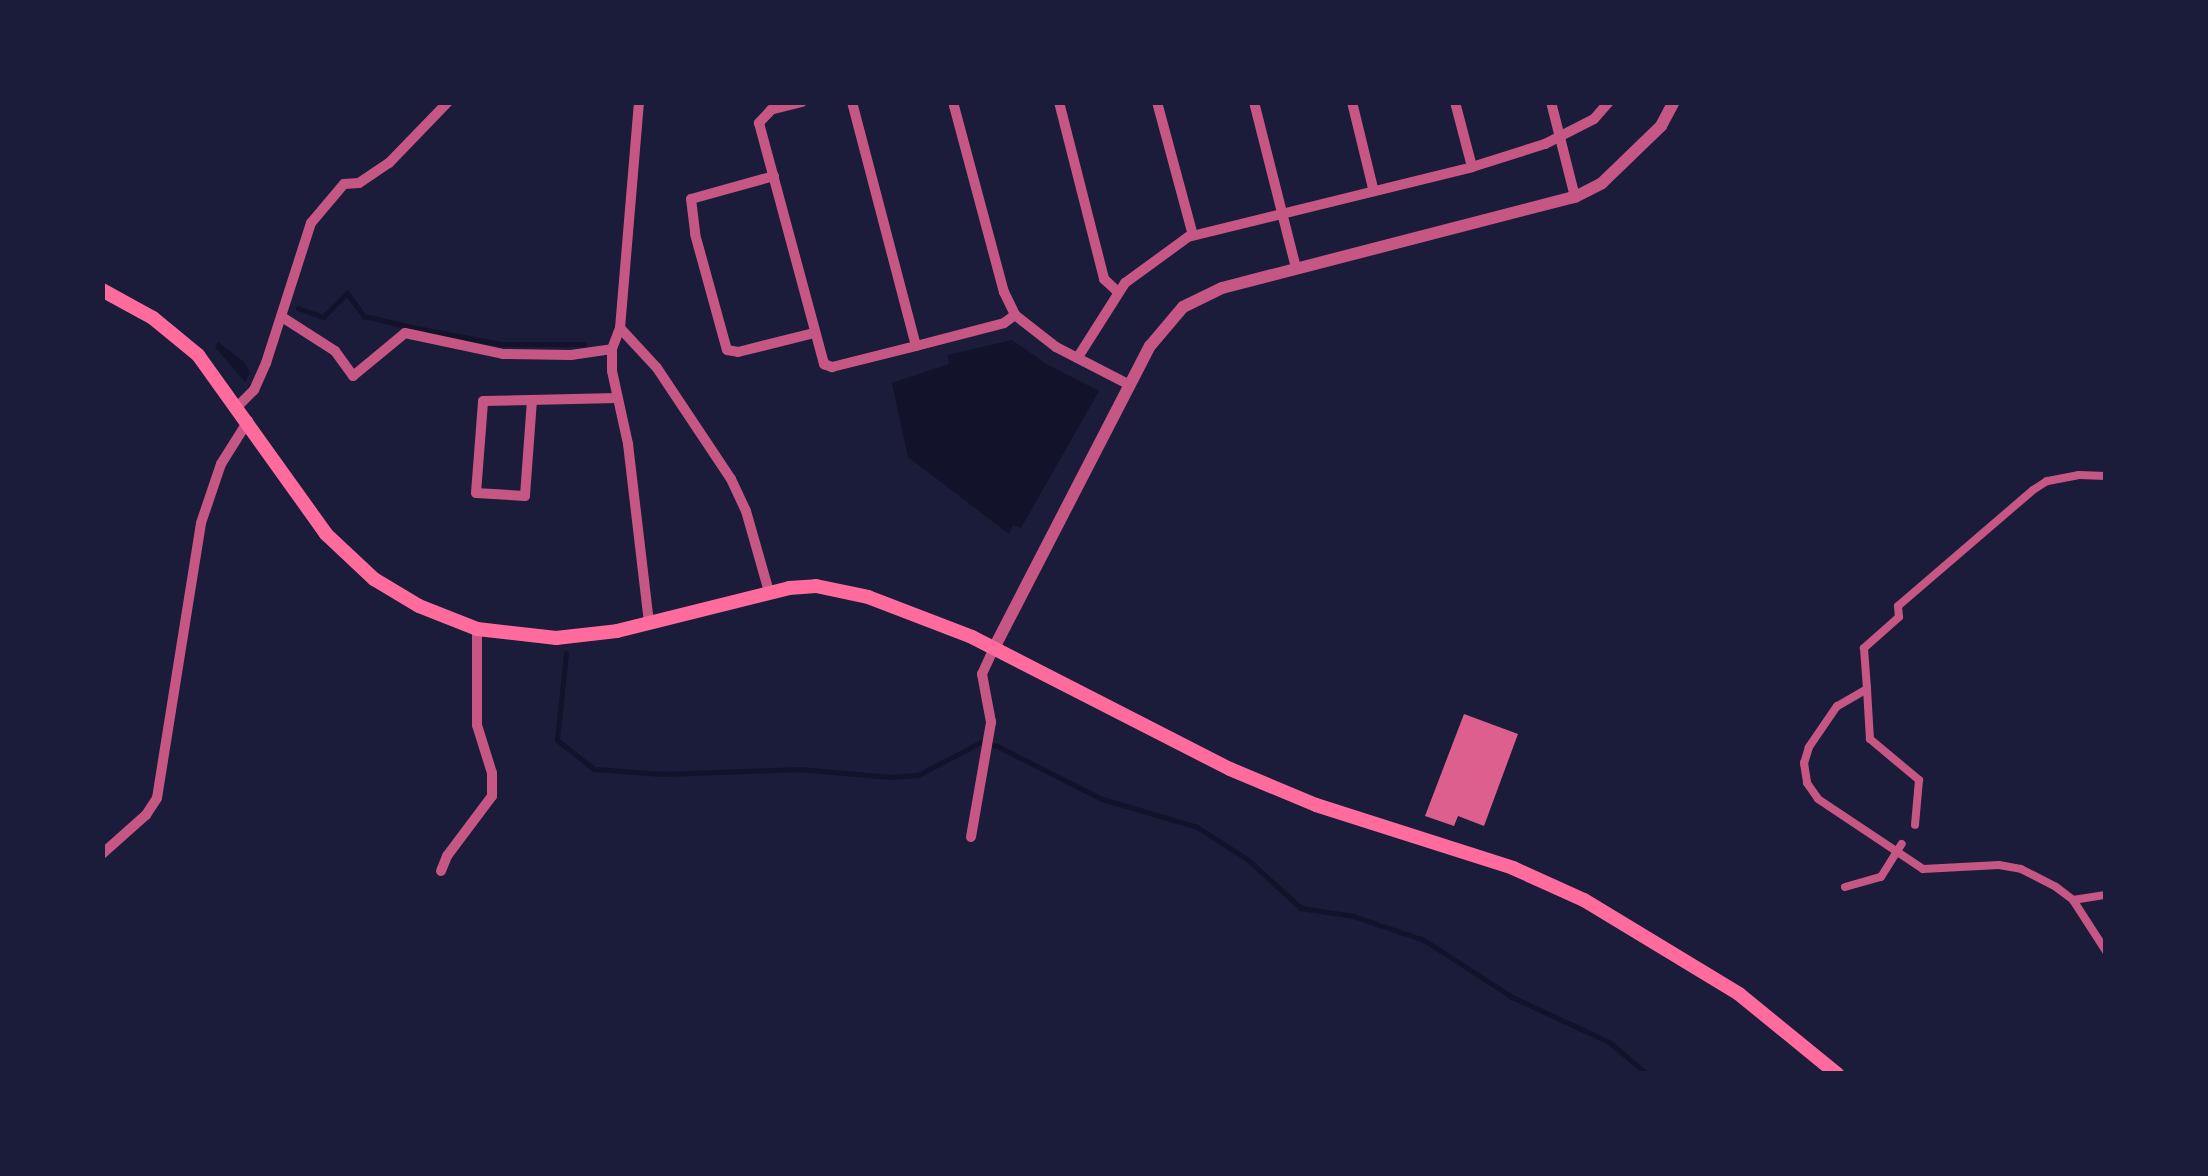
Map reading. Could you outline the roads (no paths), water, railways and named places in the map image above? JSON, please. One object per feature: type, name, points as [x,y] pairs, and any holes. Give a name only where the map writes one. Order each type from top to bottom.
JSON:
[{"type":"main road","points":[[102,290],[183,341],[238,406],[303,505],[339,549],[400,596],[477,629],[556,638],[591,636],[769,592],[816,586],[849,592],[930,618],[1230,769],[1316,805],[1513,868],[1584,900],[1752,1002],[1838,1074]]},
{"type":"street","points":[[238,406],[254,390],[312,222],[328,198],[344,184],[359,182],[389,163],[448,102]]},
{"type":"street","points":[[639,102],[620,328],[612,349],[636,503],[648,624]]},
{"type":"street","points":[[802,102],[760,118],[814,333],[828,367],[1004,323],[1015,315]]},
{"type":"street","points":[[852,102],[916,346]]},
{"type":"street","points":[[953,102],[1004,292],[1015,315],[1040,337],[1130,385]]},
{"type":"street","points":[[1060,102],[1104,279],[1118,292]]},
{"type":"street","points":[[1157,102],[1193,235]]},
{"type":"street","points":[[1254,102],[1296,268]]},
{"type":"street","points":[[1352,102],[1373,188]]},
{"type":"street","points":[[1454,102],[1472,167]]},
{"type":"street","points":[[1550,102],[1575,197]]},
{"type":"street","points":[[1078,358],[1118,292],[1138,270],[1193,235],[1373,188],[1472,167],[1559,138],[1594,118],[1609,102]]},
{"type":"street","points":[[971,837],[991,722],[982,674],[1150,346],[1183,307],[1222,288],[1575,197],[1602,183],[1661,126],[1674,102]]},
{"type":"street","points":[[774,176],[691,200],[704,271],[724,345],[731,353],[814,333]]},
{"type":"street","points":[[282,317],[323,340],[353,376],[405,333],[503,354],[570,354],[612,349]]},
{"type":"street","points":[[620,328],[657,368],[731,479],[757,543],[769,592]]},
{"type":"street","points":[[532,400],[525,496],[476,492],[483,401],[617,398]]},
{"type":"street","points":[[102,854],[146,815],[157,798],[201,523],[221,464],[248,421]]},
{"type":"street","points":[[1915,825],[1919,780],[1870,739],[1864,648],[1899,617],[1898,606],[1990,524],[2047,482],[2106,476]]},
{"type":"street","points":[[441,871],[447,856],[492,796],[492,773],[477,726],[477,629]]},
{"type":"street","points":[[1867,689],[1834,711],[1808,747],[1804,773],[1818,799],[1899,847],[1924,870],[1999,865],[2021,869],[2073,900],[2106,951]]},
{"type":"street","points":[[1844,887],[1881,877],[1899,847]]},
{"type":"street","points":[[2073,900],[2106,896]]},
{"type":"waterway","points":[[298,308],[323,317],[347,293],[364,316],[411,327],[500,344],[584,344]]},
{"type":"waterway","points":[[566,653],[557,740],[594,769],[664,774],[800,769],[890,777],[918,775],[981,742],[997,746],[1102,799],[1197,827],[1247,859],[1301,908],[1353,916],[1424,940],[1512,997],[1609,1042],[1647,1074]]}]
